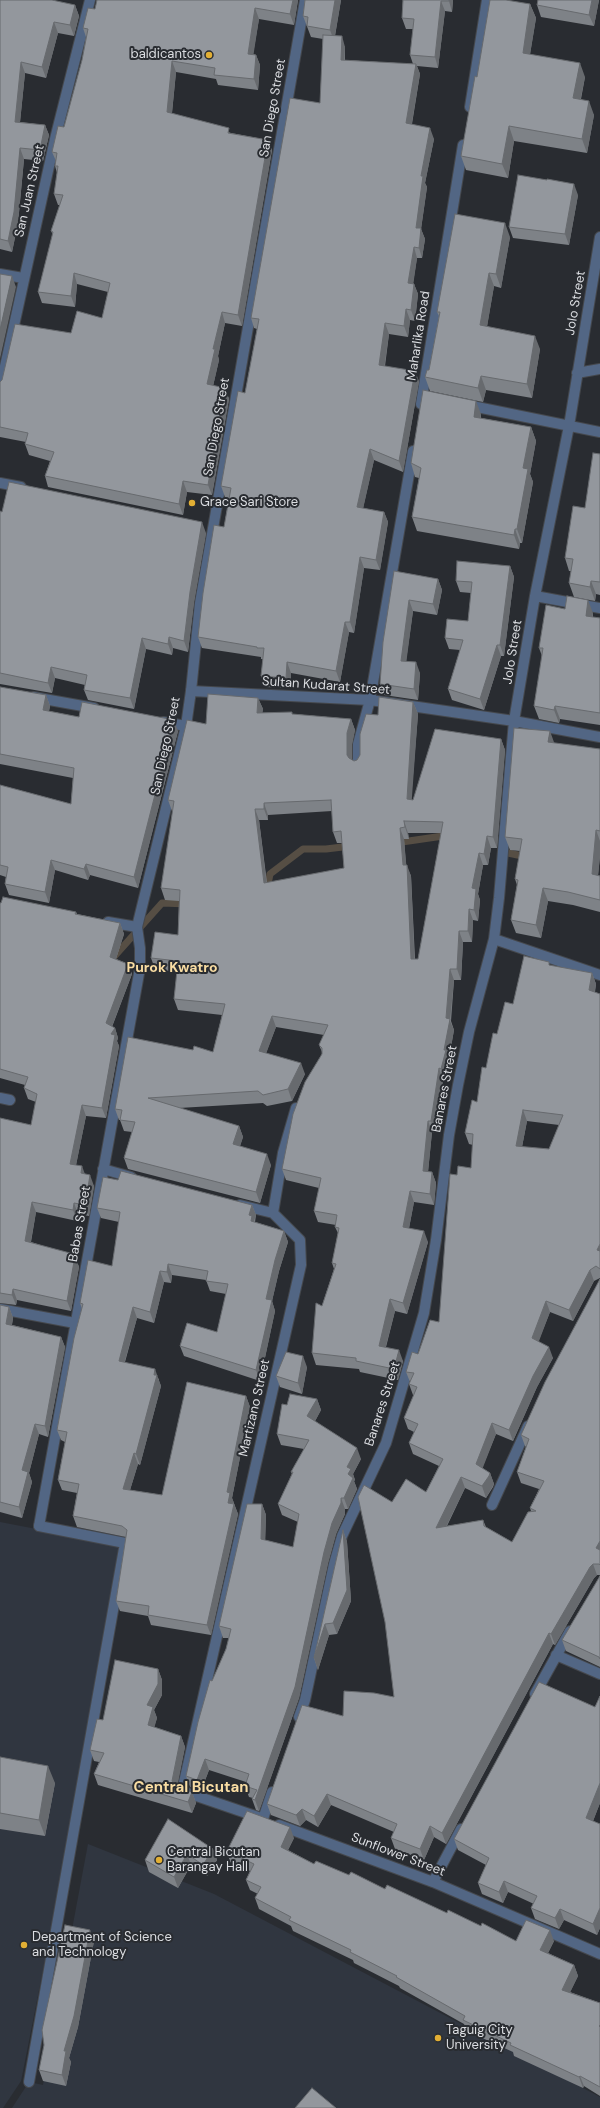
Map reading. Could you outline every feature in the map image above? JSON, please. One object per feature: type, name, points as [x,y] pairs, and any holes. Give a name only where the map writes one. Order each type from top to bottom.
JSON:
[{"type":"street","name":"San Juan Street","points":[[0,389],[23,278],[90,0]]},
{"type":"street","name":"San Diego Street","points":[[137,928],[186,726],[209,528],[305,0]]},
{"type":"street","points":[[468,117],[487,0]]},
{"type":"street","name":"Maharlika Road","points":[[420,412],[427,397],[466,132]]},
{"type":"street","name":"Jolo Street","points":[[494,939],[514,721],[535,596],[569,426],[600,237]]},
{"type":"street","points":[[0,274],[23,278]]},
{"type":"street","points":[[577,373],[600,369]]},
{"type":"street","points":[[454,402],[600,432]]},
{"type":"street","points":[[358,766],[358,744],[370,700],[415,443]]},
{"type":"street","points":[[0,483],[30,489]]},
{"type":"street","points":[[535,596],[600,608]]},
{"type":"street","name":"Sultan Kudarat Street","points":[[191,691],[370,700],[514,721],[600,737]]},
{"type":"street","points":[[23,695],[101,710]]},
{"type":"street","points":[[155,720],[186,726]]},
{"type":"street","points":[[99,920],[137,928]]},
{"type":"street","name":"Babas Street","points":[[29,2082],[125,1543],[39,1526],[140,968],[137,928]]},
{"type":"street","points":[[494,939],[600,975]]},
{"type":"street","name":"Banares Street","points":[[294,1730],[305,1700],[334,1564],[342,1536],[386,1443],[419,1335],[434,1254],[449,1135],[458,1085],[469,1032],[494,939]]},
{"type":"street","points":[[229,1202],[273,1213],[283,1153],[290,1125],[301,1097]]},
{"type":"street","points":[[0,1098],[10,1100]]},
{"type":"street","points":[[103,1169],[140,1179]]},
{"type":"street","name":"Martizano Street","points":[[182,1791],[301,1265],[300,1240],[273,1213]]},
{"type":"street","points":[[0,1310],[75,1323]]},
{"type":"street","points":[[492,1505],[532,1416]]},
{"type":"street","points":[[530,1703],[576,1621]]},
{"type":"street","points":[[556,1655],[600,1674]]},
{"type":"street","points":[[263,1819],[276,1782]]},
{"type":"street","name":"Sunflower Street","points":[[182,1791],[263,1819],[432,1882],[600,1954]]},
{"type":"street","points":[[432,1882],[466,1820]]},
{"type":"shaded area","name":"Department of Science and Technology","points":[[0,1522],[119,1545],[75,1809],[21,2081],[3,2108],[0,2108]]},
{"type":"shaded area","points":[[88,1844],[214,1894],[600,2097],[600,2108],[12,2108],[29,2082],[43,2085]]},
{"type":"building","points":[[0,0],[52,0],[75,5],[70,25],[54,22],[42,67],[21,62],[15,122],[45,125],[40,150],[20,148],[14,212],[8,241],[0,239]]},
{"type":"building","points":[[97,0],[293,0],[290,14],[255,8],[248,54],[256,55],[254,79],[214,75],[215,68],[172,61],[167,112],[229,128],[228,133],[268,140],[238,315],[222,312],[213,349],[215,349],[207,384],[225,388],[208,485],[183,481],[179,504],[45,476],[54,452],[25,444],[28,433],[0,427],[0,382],[2,380],[15,324],[71,333],[77,311],[102,318],[110,283],[74,273],[71,296],[38,292],[53,232],[51,231],[63,195],[54,194],[58,166],[55,166],[57,153],[52,152],[58,126],[64,127],[82,60],[88,29],[83,28],[88,8],[95,9]]},
{"type":"building","points":[[305,0],[335,0],[330,30],[307,26],[308,17],[303,16]]},
{"type":"building","points":[[403,0],[449,0],[441,1],[435,57],[410,55],[414,19],[402,18]]},
{"type":"building","points":[[490,0],[506,0],[530,4],[523,53],[580,63],[573,98],[589,101],[582,139],[509,126],[502,164],[461,156],[475,76],[477,77]]},
{"type":"building","points":[[538,0],[592,0],[589,15],[537,5]]},
{"type":"building","points":[[323,35],[342,36],[341,60],[416,64],[406,123],[430,128],[421,176],[423,176],[416,228],[421,228],[419,248],[414,247],[408,283],[414,284],[411,310],[406,309],[404,326],[385,323],[379,365],[415,371],[399,461],[370,449],[357,507],[384,512],[376,560],[360,557],[350,622],[345,622],[336,671],[287,662],[286,678],[261,676],[264,648],[198,637],[203,593],[214,525],[224,527],[231,488],[221,486],[238,391],[245,393],[259,319],[251,318],[290,98],[320,103]]},
{"type":"building","points":[[518,175],[574,184],[565,234],[509,227]]},
{"type":"building","points":[[455,214],[505,223],[496,274],[489,273],[480,325],[535,336],[527,384],[481,376],[478,388],[425,377],[427,370],[429,370],[440,312],[437,312]]},
{"type":"building","points":[[0,274],[12,276],[0,330]]},
{"type":"building","points":[[423,390],[476,401],[474,417],[531,427],[523,468],[528,469],[517,529],[515,529],[514,535],[412,517],[421,468],[411,463]]},
{"type":"building","points":[[593,453],[600,454],[600,582],[591,581],[590,587],[569,583],[573,559],[565,558],[573,506],[585,508]]},
{"type":"building","points":[[9,482],[202,522],[190,592],[184,641],[169,637],[168,644],[142,638],[130,698],[84,690],[87,675],[51,667],[48,683],[0,673],[0,511],[2,512]]},
{"type":"building","points":[[457,561],[510,566],[500,645],[497,645],[480,699],[448,689],[463,640],[445,638],[447,619],[468,621],[472,582],[456,581]]},
{"type":"building","points":[[394,571],[438,579],[433,604],[409,600],[401,661],[416,662],[414,689],[380,684],[383,642]]},
{"type":"building","points":[[567,596],[588,600],[586,616],[600,618],[600,713],[555,706],[554,710],[534,706],[543,648],[539,648],[546,605],[565,609]]},
{"type":"building","points":[[0,687],[46,695],[43,710],[79,717],[82,702],[174,720],[134,877],[86,864],[84,869],[51,860],[45,892],[5,884],[8,867],[0,865],[0,785],[71,804],[74,768],[0,754]]},
{"type":"building","points":[[208,694],[258,698],[257,713],[292,712],[292,714],[351,719],[347,733],[347,755],[354,761],[357,760],[360,755],[360,734],[366,714],[378,715],[379,697],[413,702],[407,799],[413,800],[435,729],[501,739],[493,837],[487,836],[484,854],[479,853],[472,888],[476,889],[474,910],[469,909],[468,931],[459,931],[457,969],[450,969],[446,1018],[450,1019],[444,1050],[446,1050],[441,1069],[439,1068],[431,1121],[428,1121],[423,1171],[432,1172],[430,1194],[410,1191],[403,1227],[424,1231],[403,1303],[390,1299],[379,1346],[399,1350],[394,1369],[356,1361],[356,1358],[312,1353],[316,1303],[322,1306],[336,1264],[332,1263],[339,1228],[335,1227],[337,1215],[314,1211],[321,1178],[282,1169],[293,1114],[305,1082],[322,1054],[322,1048],[319,1045],[328,1025],[272,1016],[259,1051],[301,1063],[288,1089],[263,1095],[258,1091],[148,1098],[239,1126],[233,1144],[267,1154],[256,1192],[124,1158],[135,1122],[120,1120],[122,1110],[115,1109],[128,1037],[193,1050],[194,1046],[213,1052],[225,1004],[174,999],[178,961],[151,958],[155,932],[178,935],[180,890],[161,888],[174,801],[168,800],[187,720],[206,724]],"holes":[[[331,800],[333,832],[341,831],[344,868],[264,883],[255,809],[264,809],[264,803]],[[404,821],[443,822],[418,959],[411,959],[407,865],[403,865],[400,828],[405,827]]]},
{"type":"building","points":[[514,728],[550,731],[548,742],[600,749],[600,831],[596,830],[592,874],[600,876],[600,900],[568,892],[543,888],[536,925],[511,920],[518,880],[515,879],[522,839],[505,837]]},
{"type":"building","points":[[3,897],[120,923],[110,957],[128,964],[106,1023],[115,1028],[111,1034],[115,1035],[102,1108],[82,1105],[70,1164],[82,1166],[81,1173],[90,1175],[85,1205],[74,1203],[73,1210],[32,1202],[25,1241],[70,1253],[70,1255],[75,1256],[67,1301],[13,1289],[12,1295],[0,1293],[0,1118],[31,1125],[37,1094],[24,1088],[28,1077],[0,1069],[0,903]]},
{"type":"building","points":[[524,956],[549,962],[549,965],[592,973],[589,990],[600,994],[600,1244],[597,1250],[600,1251],[600,1269],[596,1266],[590,1270],[569,1310],[546,1301],[532,1338],[549,1347],[533,1376],[509,1430],[492,1423],[476,1464],[490,1473],[489,1476],[482,1486],[461,1477],[436,1528],[483,1520],[484,1526],[512,1542],[528,1512],[536,1511],[530,1508],[544,1481],[517,1472],[529,1439],[521,1435],[545,1382],[600,1279],[600,1541],[596,1548],[600,1550],[600,1565],[593,1564],[590,1567],[551,1634],[549,1633],[442,1833],[430,1826],[420,1849],[391,1838],[397,1824],[327,1794],[314,1816],[302,1809],[296,1815],[267,1804],[302,1705],[343,1716],[344,1691],[374,1693],[394,1697],[385,1622],[358,1497],[364,1485],[392,1502],[406,1479],[426,1492],[443,1459],[409,1443],[418,1424],[404,1418],[417,1387],[409,1384],[414,1373],[406,1372],[412,1352],[418,1354],[430,1320],[439,1322],[450,1174],[457,1175],[458,1166],[471,1168],[473,1134],[465,1133],[472,1100],[477,1102],[482,1067],[486,1068],[493,1033],[497,1034],[505,1002],[513,1004]],"holes":[[[523,1110],[563,1115],[549,1149],[516,1146]]]},
{"type":"building","points":[[121,1171],[252,1205],[249,1215],[252,1216],[251,1221],[284,1231],[275,1260],[266,1299],[272,1300],[256,1370],[180,1346],[187,1323],[217,1332],[228,1284],[206,1281],[208,1271],[168,1264],[167,1272],[160,1271],[150,1312],[133,1307],[119,1361],[155,1369],[154,1375],[157,1375],[136,1454],[134,1453],[123,1489],[162,1495],[187,1382],[246,1396],[227,1492],[230,1493],[228,1503],[234,1504],[207,1625],[148,1615],[149,1606],[116,1601],[127,1530],[122,1526],[73,1516],[79,1484],[58,1480],[67,1432],[57,1430],[74,1338],[83,1304],[80,1303],[88,1260],[112,1266],[120,1212],[97,1208],[103,1177],[118,1180]]},
{"type":"building","points":[[0,1305],[9,1307],[6,1324],[61,1337],[45,1426],[35,1424],[22,1470],[28,1472],[19,1507],[0,1502]]},
{"type":"building","points":[[286,1352],[303,1356],[298,1383],[276,1376]]},
{"type":"building","points":[[290,1394],[317,1399],[307,1416],[357,1448],[347,1467],[351,1469],[348,1474],[353,1478],[344,1498],[341,1498],[341,1503],[332,1523],[324,1552],[295,1687],[255,1800],[252,1799],[257,1790],[245,1786],[249,1774],[205,1759],[197,1780],[186,1776],[198,1722],[210,1680],[212,1681],[226,1649],[231,1629],[219,1626],[247,1504],[262,1504],[261,1539],[293,1547],[299,1514],[278,1504],[293,1472],[291,1472],[309,1440],[277,1434],[282,1404],[287,1405]]},
{"type":"building","points":[[343,1530],[347,1590],[333,1623],[325,1624],[314,1658]]},
{"type":"building","points":[[600,1576],[600,1659],[599,1657],[562,1640]]},
{"type":"building","points":[[115,1660],[158,1669],[158,1684],[147,1705],[153,1707],[148,1725],[181,1736],[172,1781],[176,1786],[192,1792],[188,1802],[94,1774],[104,1753],[90,1750],[97,1719],[103,1720]]},
{"type":"building","points":[[539,1682],[595,1707],[600,1696],[600,1783],[586,1818],[600,1824],[600,1908],[593,1924],[560,1909],[555,1918],[531,1908],[537,1896],[504,1881],[499,1892],[478,1883],[489,1858],[454,1839]]},
{"type":"building","points":[[0,1757],[48,1766],[39,1820],[0,1813]]},
{"type":"building","points":[[247,1811],[290,1827],[281,1847],[314,1864],[316,1861],[349,1875],[351,1872],[385,1889],[387,1885],[447,1913],[448,1910],[481,1926],[482,1923],[516,1941],[526,1920],[550,1930],[540,1950],[574,1965],[562,1990],[600,2003],[600,2087],[580,2076],[579,2077],[510,2045],[511,2043],[463,2020],[465,2016],[396,1977],[397,1976],[350,1952],[351,1950],[289,1920],[291,1917],[255,1898],[261,1887],[246,1880],[254,1864],[227,1851]]},
{"type":"building","points":[[168,1819],[213,1849],[203,1865],[187,1854],[174,1877],[145,1860]]},
{"type":"building","points":[[65,1925],[90,1930],[74,2016],[64,2051],[66,2051],[62,2075],[39,2070],[44,2045],[42,2030]]},
{"type":"building","points":[[312,2088],[336,2108],[295,2108]]},
{"type":"waterway","points":[[395,843],[450,835]]},
{"type":"waterway","points":[[269,891],[268,884],[270,874],[303,849],[326,849],[351,846]]},
{"type":"waterway","points":[[508,853],[527,857]]},
{"type":"waterway","points":[[112,959],[162,903],[189,904]]},
{"type":"place","name":"baldicantos","points":[[209,55]]},
{"type":"place","name":"Grace Sari Store","points":[[192,503]]},
{"type":"place","name":"Central Bicutan Barangay Hall","points":[[159,1860]]},
{"type":"place","name":"Department of Science and Technology","points":[[24,1945]]},
{"type":"place","name":"Taguig City University","points":[[438,2038]]},
{"type":"district","name":"Purok Kwatro","points":[[172,968]]},
{"type":"district","name":"Central Bicutan","points":[[191,1788]]}]
